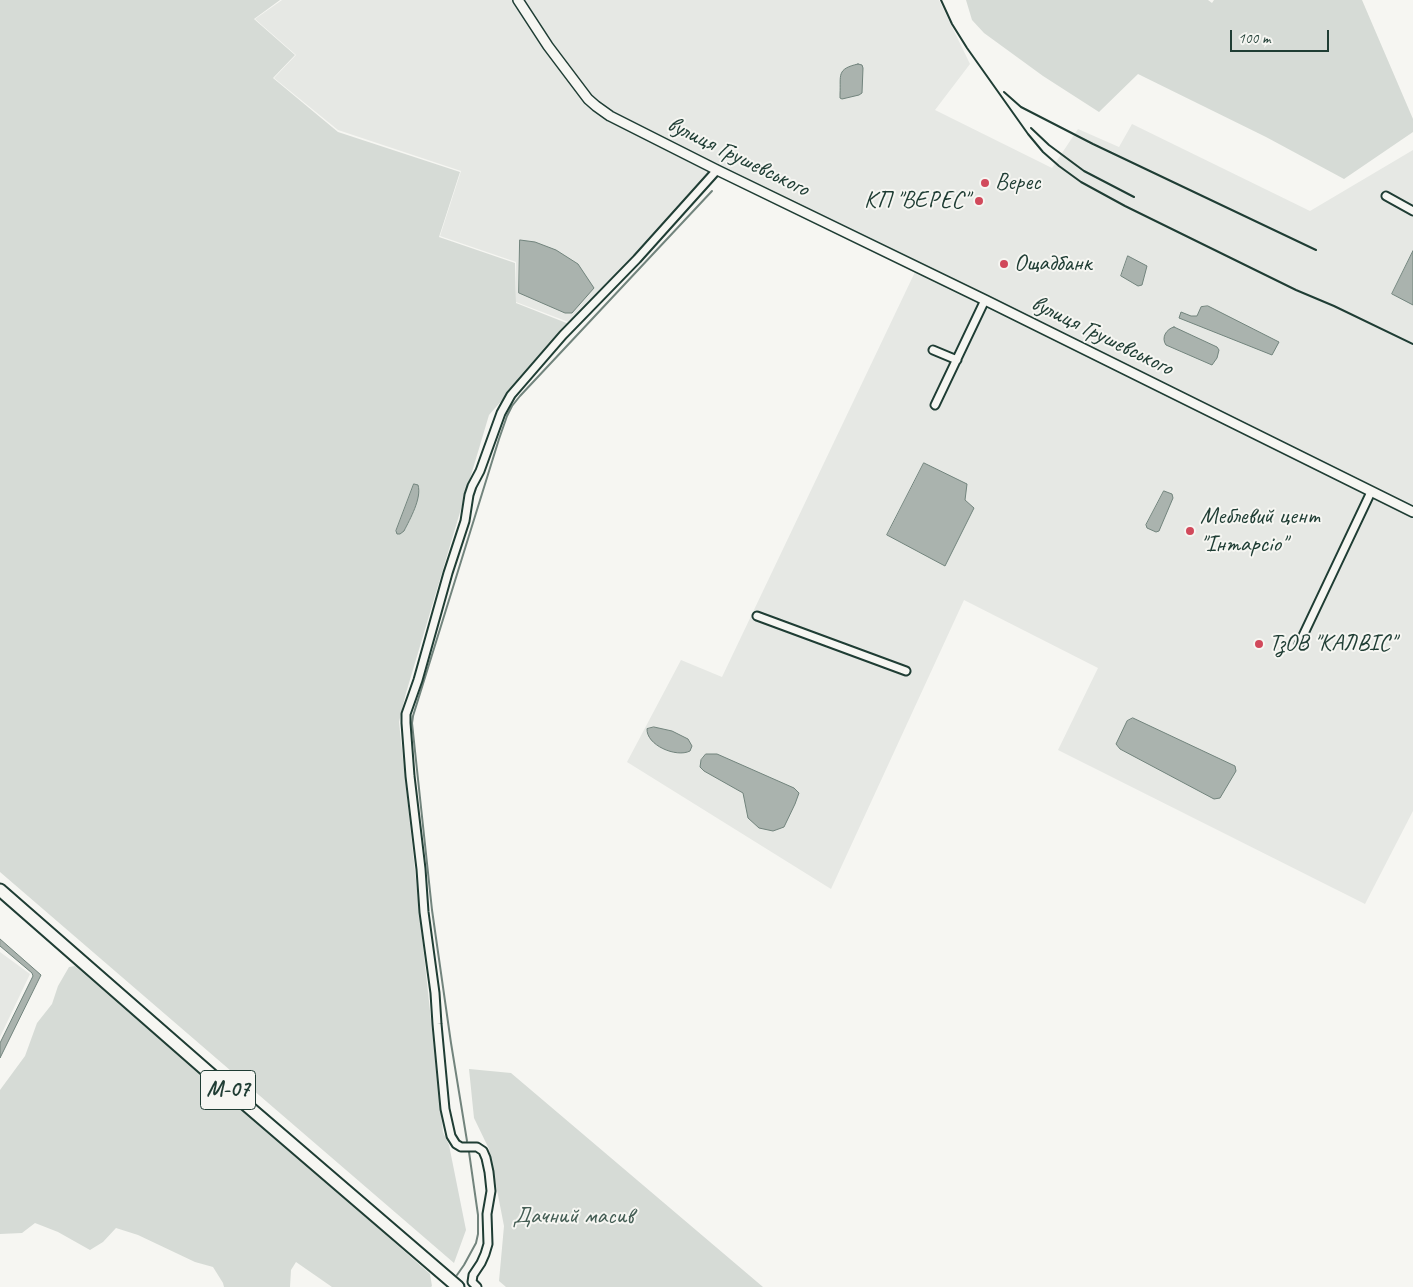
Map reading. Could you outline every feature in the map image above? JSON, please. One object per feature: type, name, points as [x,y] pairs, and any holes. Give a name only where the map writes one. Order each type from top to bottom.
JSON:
[{"type":"highway","name":"М-07","points":[[0,890],[458,1287]]},
{"type":"street","name":"вулиця Грушевського","points":[[518,0],[548,46],[588,99],[610,116],[1413,512]]},
{"type":"street","points":[[477,1287],[472,1282],[473,1275],[481,1263],[488,1244],[487,1214],[491,1191],[489,1172],[486,1158],[482,1151],[477,1147],[461,1147],[456,1144],[451,1136],[445,1109],[435,993],[424,912],[411,785],[406,714],[418,680],[448,573],[465,521],[469,495],[505,403],[562,335],[637,259],[717,170]]},
{"type":"street","points":[[1386,196],[1413,211]]},
{"type":"street","points":[[935,405],[985,300]]},
{"type":"street","points":[[933,350],[957,360]]},
{"type":"street","points":[[1299,644],[1371,492]]},
{"type":"street","points":[[757,616],[906,671]]},
{"type":"shaded area","points":[[282,0],[939,0],[970,64],[935,110],[1052,168],[1078,129],[1119,147],[1132,124],[1310,211],[1413,150],[1413,811],[1365,904],[1058,750],[1098,668],[964,600],[831,889],[627,762],[681,660],[722,677],[915,272],[713,172],[571,323],[516,302],[516,262],[440,236],[461,171],[338,130],[274,78],[296,55],[255,19]]},
{"type":"shaded area","points":[[858,64],[862,65],[863,68],[862,93],[842,99],[840,98],[841,74],[846,68]]},
{"type":"shaded area","points":[[520,240],[535,242],[556,250],[578,264],[594,288],[572,313],[565,313],[519,293]]},
{"type":"shaded area","points":[[1413,251],[1413,305],[1392,294]]},
{"type":"shaded area","points":[[1128,256],[1147,266],[1142,285],[1138,286],[1121,276]]},
{"type":"shaded area","points":[[1208,306],[1279,342],[1272,355],[1179,318],[1181,312],[1197,316],[1201,307]]},
{"type":"shaded area","points":[[1174,327],[1217,347],[1219,350],[1217,358],[1212,365],[1166,345],[1164,340],[1165,334]]},
{"type":"shaded area","points":[[924,463],[967,484],[965,500],[974,508],[945,566],[887,535]]},
{"type":"shaded area","points":[[414,484],[418,485],[419,490],[417,502],[404,531],[397,534],[396,531]]},
{"type":"shaded area","points":[[1164,491],[1172,494],[1173,498],[1159,531],[1156,532],[1147,528],[1146,525]]},
{"type":"shaded area","points":[[1133,718],[1235,766],[1236,771],[1220,798],[1214,799],[1120,749],[1116,744],[1127,721]]},
{"type":"shaded area","points":[[654,727],[672,731],[688,739],[692,746],[690,751],[677,753],[656,745],[648,735],[647,729]]},
{"type":"shaded area","points":[[706,754],[717,754],[794,788],[799,793],[784,827],[773,831],[759,828],[748,818],[743,793],[700,767],[701,760]]},
{"type":"shaded area","points":[[0,939],[41,975],[0,1058],[0,1043],[33,976],[32,973],[0,946]]},
{"type":"shaded area","points":[[0,952],[30,974],[0,1037]]},
{"type":"green space","points":[[0,0],[280,0],[254,19],[295,55],[273,78],[338,132],[460,172],[439,237],[515,263],[516,303],[569,324],[489,415],[399,722],[443,1132],[449,1145],[466,1230],[454,1263],[0,872]]},
{"type":"green space","points":[[966,0],[1208,0],[1212,3],[1214,0],[1362,0],[1413,119],[1413,132],[1344,179],[1266,137],[1138,74],[1099,112],[1043,76],[984,33],[972,20]]},
{"type":"green space","points":[[75,966],[430,1274],[432,1286],[332,1287],[296,1262],[291,1270],[290,1287],[224,1287],[213,1267],[195,1262],[138,1235],[116,1228],[103,1242],[90,1250],[58,1232],[35,1223],[22,1233],[0,1234],[0,1090],[25,1056],[37,1023],[52,1004],[58,986],[69,967]]},
{"type":"green space","name":"Дачний масив","points":[[469,1069],[511,1073],[763,1287],[506,1287],[499,1281],[504,1226],[489,1149],[474,1118]]},
{"type":"waterway","points":[[467,1141],[432,910],[412,723],[413,716],[499,439],[512,406],[712,191]]},
{"type":"waterway","points":[[457,1275],[476,1243],[478,1234],[478,1215],[469,1152]]},
{"type":"railway","points":[[941,0],[952,24],[967,48],[1028,134],[1043,152],[1059,166],[1081,182],[1125,206],[1296,290],[1413,344]]},
{"type":"railway","points":[[1004,92],[1021,107],[1093,144],[1316,250]]},
{"type":"railway","points":[[1031,128],[1049,145],[1084,171],[1134,197]]},
{"type":"place","name":"Верес","points":[[985,183]]},
{"type":"place","name":"КП \"ВЕРЕС\"","points":[[979,201]]},
{"type":"place","name":"Ощадбанк","points":[[1004,264]]},
{"type":"place","name":"Меблевий цент \"Інтарсіо\"","points":[[1190,531]]},
{"type":"place","name":"ТзОВ \"КАЛВІС\"","points":[[1259,644]]}]
